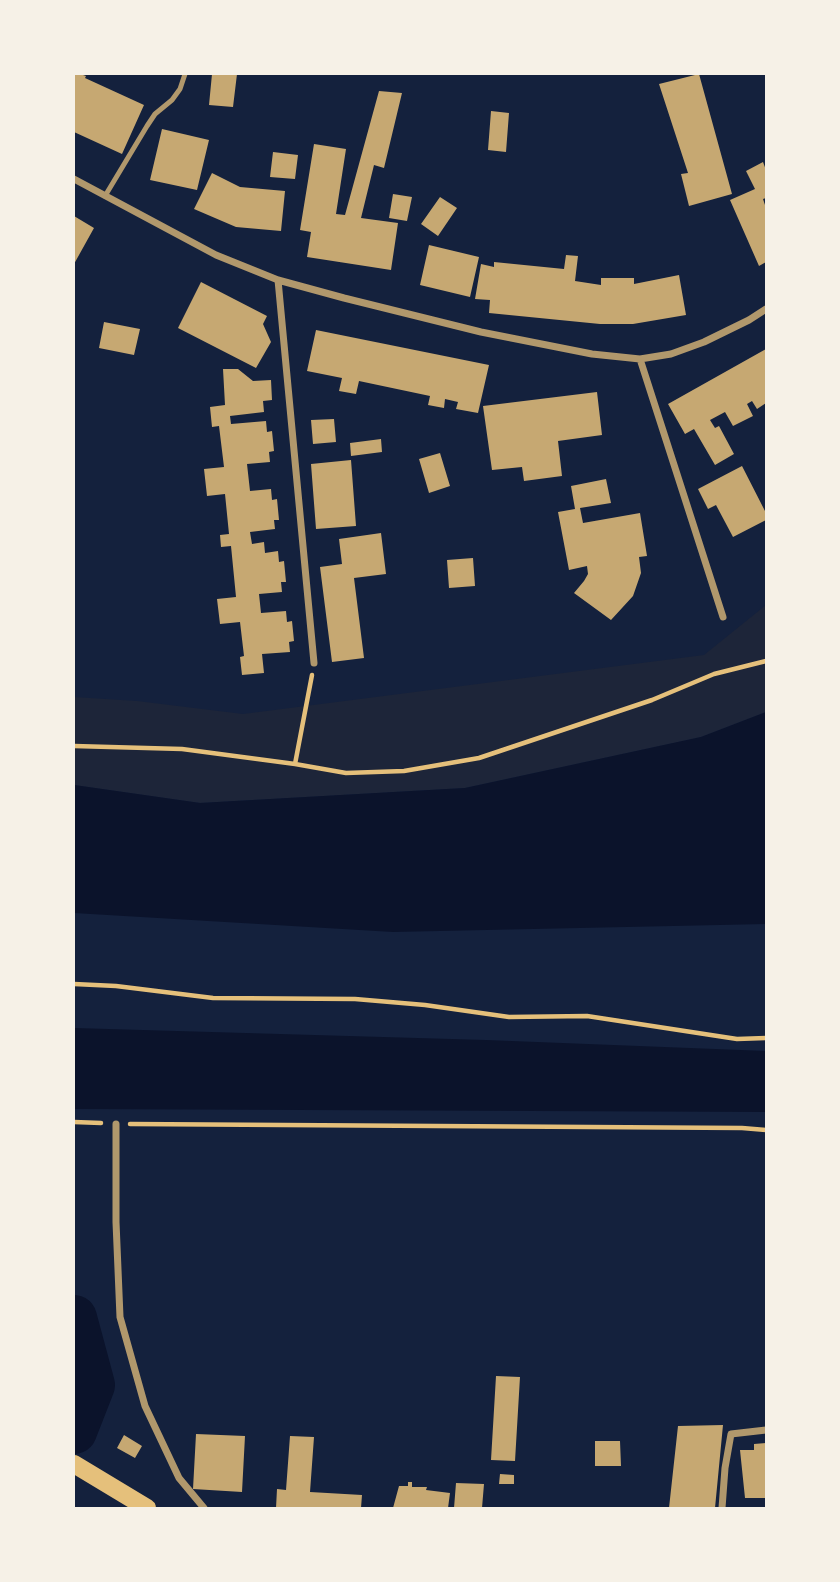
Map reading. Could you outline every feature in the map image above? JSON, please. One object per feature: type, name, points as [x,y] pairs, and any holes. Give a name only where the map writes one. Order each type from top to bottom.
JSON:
[{"type":"main road","points":[[74,1464],[147,1508]]},
{"type":"street","points":[[74,179],[216,255],[278,280],[481,332],[592,354],[640,359],[671,354],[704,342],[766,309]]},
{"type":"street","points":[[278,280],[314,663]]},
{"type":"street","points":[[640,359],[723,617]]},
{"type":"street","points":[[116,1124],[120,1317],[145,1406],[179,1478],[204,1508]]},
{"type":"street","points":[[723,1508],[725,1468],[731,1433],[766,1430]]},
{"type":"lane","points":[[105,196],[155,114],[172,100],[180,89],[185,74]]},
{"type":"path","points":[[74,746],[182,749],[346,773],[404,771],[479,758],[652,699],[714,674],[766,661]]},
{"type":"path","points":[[295,764],[314,663]]},
{"type":"path","points":[[74,984],[116,986],[213,998],[355,999],[425,1005],[509,1017],[587,1016],[737,1039],[766,1038]]},
{"type":"path","points":[[74,1122],[766,1130]]},
{"type":"shaded area","points":[[766,605],[766,712],[701,737],[465,788],[200,803],[74,785],[74,697],[137,701],[243,714],[704,655]]},
{"type":"shaded area","points":[[766,712],[766,924],[393,932],[74,913],[74,785],[200,803],[465,788],[701,737]]},
{"type":"shaded area","points":[[74,1028],[766,1051],[766,1112],[74,1109]]},
{"type":"building","points":[[74,74],[86,76],[85,78],[144,105],[122,154],[74,132]]},
{"type":"building","points":[[212,74],[237,74],[233,107],[209,105]]},
{"type":"building","points":[[699,74],[732,194],[689,206],[681,174],[688,173],[659,84]]},
{"type":"building","points":[[379,91],[402,93],[384,168],[374,165],[361,218],[398,223],[391,270],[307,257],[311,232],[300,230],[314,144],[346,149],[336,214],[345,215]]},
{"type":"building","points":[[491,111],[509,113],[506,152],[488,150]]},
{"type":"building","points":[[162,129],[209,140],[197,190],[150,180]]},
{"type":"building","points":[[273,152],[298,155],[295,179],[270,177]]},
{"type":"building","points":[[763,162],[766,170],[766,198],[763,199],[766,208],[766,262],[759,266],[730,200],[755,189],[746,171]]},
{"type":"building","points":[[212,173],[240,187],[285,191],[281,231],[236,227],[194,209]]},
{"type":"building","points":[[393,194],[412,197],[407,221],[389,218]]},
{"type":"building","points":[[440,197],[457,208],[438,236],[421,224]]},
{"type":"building","points":[[74,216],[94,228],[74,264]]},
{"type":"building","points":[[429,245],[479,257],[470,297],[420,285]]},
{"type":"building","points":[[566,255],[578,256],[575,281],[601,285],[601,278],[634,278],[634,284],[679,275],[686,315],[633,324],[600,324],[489,313],[490,300],[475,299],[481,264],[494,267],[494,262],[564,269]]},
{"type":"building","points":[[201,282],[267,316],[263,324],[271,342],[256,368],[178,328]]},
{"type":"building","points":[[104,322],[140,329],[134,355],[99,348]]},
{"type":"building","points":[[316,330],[489,365],[478,413],[456,409],[458,402],[445,399],[444,408],[428,405],[430,396],[359,381],[356,394],[339,391],[342,378],[307,371]]},
{"type":"building","points":[[766,349],[766,403],[757,409],[752,401],[747,404],[753,416],[733,426],[725,412],[710,420],[715,428],[719,426],[734,454],[715,465],[694,429],[685,434],[668,404]]},
{"type":"building","points":[[223,369],[238,369],[253,381],[271,380],[272,400],[263,401],[264,412],[230,416],[231,424],[266,421],[267,432],[272,431],[274,451],[269,452],[270,462],[247,464],[250,491],[271,489],[272,500],[277,499],[279,520],[274,520],[275,529],[250,532],[252,544],[264,542],[265,553],[278,551],[279,562],[284,561],[286,582],[281,582],[282,592],[259,594],[261,613],[286,611],[287,622],[292,621],[294,641],[289,642],[290,652],[262,654],[264,673],[242,675],[240,657],[244,656],[240,622],[220,624],[217,599],[236,597],[231,546],[221,547],[220,535],[229,534],[225,494],[207,496],[204,469],[224,467],[219,426],[212,427],[210,407],[225,405]]},
{"type":"building","points":[[597,392],[602,435],[558,441],[562,476],[524,481],[522,467],[492,470],[483,406]]},
{"type":"building","points":[[334,419],[336,442],[313,444],[311,420]]},
{"type":"building","points":[[381,439],[382,452],[351,456],[350,443]]},
{"type":"building","points":[[440,453],[450,486],[429,493],[419,459]]},
{"type":"building","points":[[351,460],[356,526],[316,529],[311,464]]},
{"type":"building","points":[[742,466],[766,513],[766,520],[733,537],[716,505],[708,509],[698,489]]},
{"type":"building","points":[[606,479],[611,503],[580,508],[583,523],[640,513],[647,556],[639,557],[641,573],[633,596],[611,620],[574,593],[588,574],[587,566],[569,570],[558,512],[575,509],[571,486]]},
{"type":"building","points":[[381,533],[386,574],[354,578],[364,658],[332,662],[320,567],[342,564],[339,539]]},
{"type":"building","points":[[473,558],[475,586],[449,588],[447,560]]},
{"type":"building","points":[[496,1376],[520,1377],[515,1461],[491,1460]]},
{"type":"building","points":[[723,1425],[715,1508],[669,1508],[678,1426]]},
{"type":"building","points":[[196,1434],[245,1436],[242,1492],[193,1489]]},
{"type":"building","points":[[124,1435],[142,1446],[135,1458],[117,1448]]},
{"type":"building","points":[[290,1436],[314,1437],[310,1492],[362,1495],[361,1508],[276,1508],[277,1489],[286,1490]]},
{"type":"building","points":[[595,1441],[620,1441],[621,1466],[595,1466]]},
{"type":"building","points":[[766,1443],[766,1498],[745,1498],[740,1450],[754,1450],[754,1444]]},
{"type":"building","points":[[500,1474],[514,1475],[514,1484],[499,1484]]},
{"type":"building","points":[[408,1482],[412,1482],[412,1487],[427,1487],[426,1490],[450,1493],[448,1508],[393,1508],[399,1486],[408,1486]]},
{"type":"building","points":[[456,1483],[484,1484],[482,1508],[454,1508]]},
{"type":"waterway","points":[[74,1318],[92,1385],[74,1431]]}]
